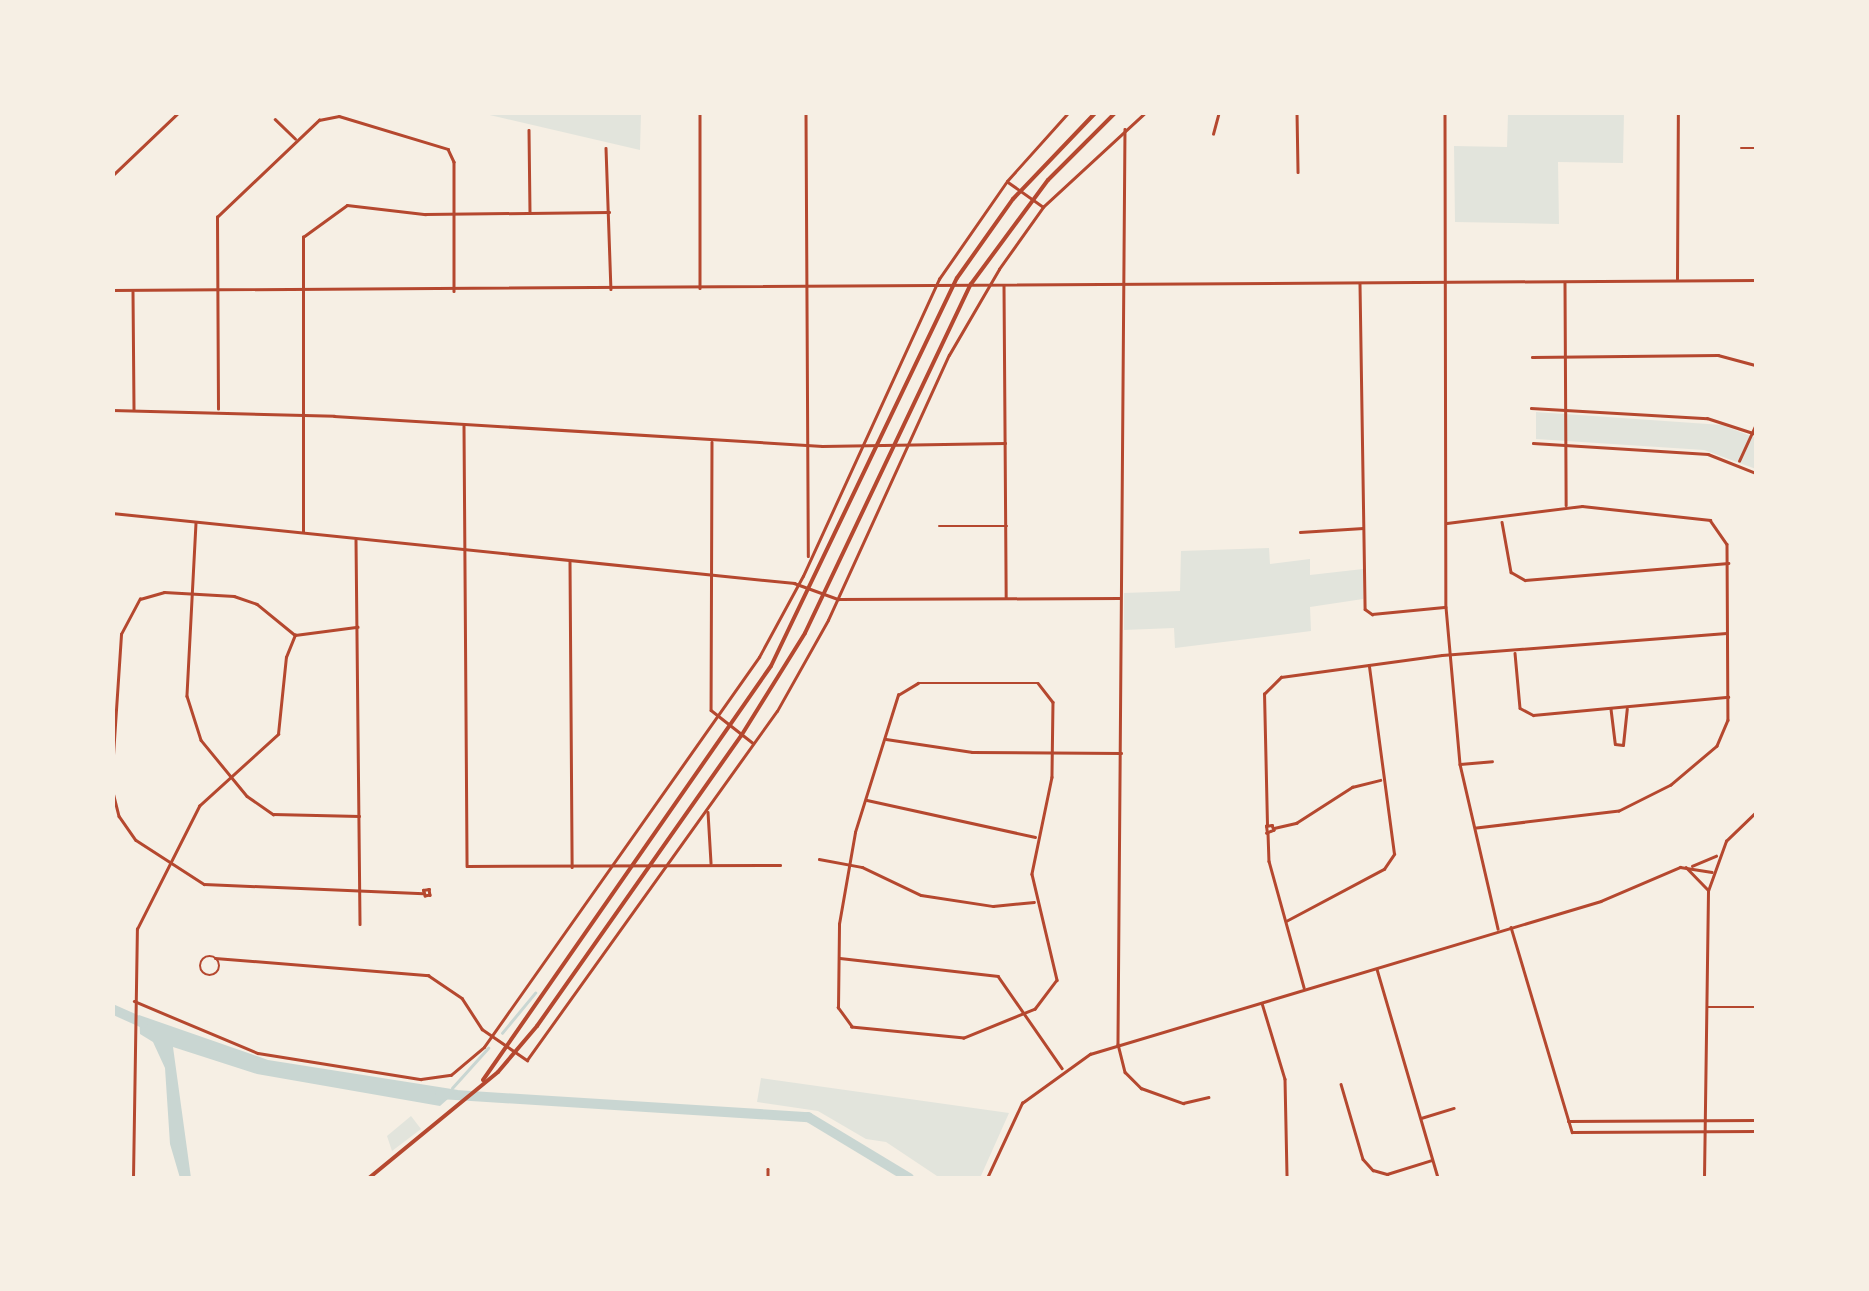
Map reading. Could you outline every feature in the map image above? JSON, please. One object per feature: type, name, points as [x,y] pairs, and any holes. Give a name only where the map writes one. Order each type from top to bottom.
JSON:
[{"type":"main road","points":[[481,1084],[730,728],[812,590],[954,284],[1020,190],[1096,112]]},
{"type":"main road","points":[[369,1178],[458,1106],[516,1052],[741,736],[782,677],[971,284],[1033,200],[1116,112]]},
{"type":"street","points":[[112,176],[178,112]]},
{"type":"street","points":[[700,112],[700,288]]},
{"type":"street","points":[[806,112],[805,445],[809,559]]},
{"type":"street","points":[[134,1001],[258,1052],[421,1079],[450,1076],[492,1036],[718,720],[798,584],[936,284],[1007,181],[1069,112]]},
{"type":"street","points":[[215,958],[428,975],[462,998],[492,1036],[526,1060],[754,744],[838,599],[908,445],[990,284],[1044,207],[1146,112]]},
{"type":"street","points":[[1213,134],[1219,112]]},
{"type":"street","points":[[1297,112],[1298,172]]},
{"type":"street","points":[[1445,112],[1446,607],[1460,764],[1499,931]]},
{"type":"street","points":[[1677,281],[1678,112]]},
{"type":"street","points":[[218,411],[216,290],[220,212],[296,139],[332,116],[417,138],[452,154],[454,291]]},
{"type":"street","points":[[275,118],[296,139]]},
{"type":"street","points":[[1125,128],[1118,1044],[1126,1072],[1141,1088],[1183,1103],[1208,1096]]},
{"type":"street","points":[[529,130],[530,213]]},
{"type":"street","points":[[606,148],[611,289]]},
{"type":"street","points":[[1740,148],[1756,148]]},
{"type":"street","points":[[1007,181],[1044,207]]},
{"type":"street","points":[[303,532],[303,237],[340,206],[454,214],[609,212]]},
{"type":"street","points":[[112,290],[454,291],[1756,280]]},
{"type":"street","points":[[1360,281],[1365,609],[1372,614],[1446,607]]},
{"type":"street","points":[[1565,282],[1566,507]]},
{"type":"street","points":[[1004,284],[1006,599]]},
{"type":"street","points":[[132,290],[134,410]]},
{"type":"street","points":[[1532,357],[1718,356],[1756,365]]},
{"type":"street","points":[[1531,408],[1707,418],[1754,433]]},
{"type":"street","points":[[112,410],[303,415],[805,445],[1005,443]]},
{"type":"street","points":[[464,424],[467,866],[780,865]]},
{"type":"street","points":[[1738,462],[1756,424]]},
{"type":"street","points":[[712,440],[712,710],[718,720],[754,744]]},
{"type":"street","points":[[1534,442],[1692,452],[1738,462],[1756,473]]},
{"type":"street","points":[[1446,523],[1501,521],[1566,507],[1690,518],[1721,530],[1728,564],[1728,697],[1721,741],[1658,794],[1619,811],[1475,828]]},
{"type":"street","points":[[112,513],[798,584],[838,599],[1122,598]]},
{"type":"street","points":[[1501,521],[1512,572],[1524,580],[1728,564]]},
{"type":"street","points":[[196,522],[188,707],[201,740],[256,804],[282,817],[359,816]]},
{"type":"street","points":[[939,526],[1006,526]]},
{"type":"street","points":[[1300,532],[1363,528]]},
{"type":"street","points":[[356,538],[360,924]]},
{"type":"street","points":[[570,560],[572,867]]},
{"type":"street","points":[[112,770],[122,634],[140,599],[192,594],[246,599],[295,634],[357,627]]},
{"type":"street","points":[[1305,988],[1286,921],[1267,824],[1264,694],[1274,680],[1368,664],[1728,633]]},
{"type":"street","points":[[134,1178],[137,929],[200,806],[278,734],[286,657],[295,634]]},
{"type":"street","points":[[1515,652],[1520,708],[1533,714],[1728,697]]},
{"type":"street","points":[[1286,921],[1384,869],[1395,848],[1380,780],[1368,664]]},
{"type":"street","points":[[918,683],[1040,684],[1053,702],[1053,753],[1036,838],[1034,902],[1057,980],[1027,1014],[964,1038],[852,1027],[842,1020],[839,958],[848,864],[884,738],[898,695],[918,683]]},
{"type":"street","points":[[1611,707],[1616,744],[1623,745],[1626,706]]},
{"type":"street","points":[[884,738],[972,752],[1122,753]]},
{"type":"street","points":[[1460,764],[1492,760]]},
{"type":"street","points":[[1268,833],[1380,780]]},
{"type":"street","points":[[112,788],[126,826],[169,864],[214,886],[360,887],[423,893]]},
{"type":"street","points":[[865,800],[1036,838]]},
{"type":"street","points":[[708,811],[710,865]]},
{"type":"street","points":[[987,1178],[1015,1113],[1062,1068],[1118,1044],[1499,931],[1685,866],[1702,866],[1756,812]]},
{"type":"street","points":[[1267,824],[1274,828]]},
{"type":"street","points":[[1704,1178],[1708,890],[1720,852]]},
{"type":"street","points":[[819,859],[848,864],[921,895],[992,906],[1034,902]]},
{"type":"street","points":[[1685,866],[1712,872]]},
{"type":"street","points":[[1685,866],[1708,890]]},
{"type":"street","points":[[1511,927],[1572,1132],[1756,1131]]},
{"type":"street","points":[[839,958],[998,976],[1062,1068]]},
{"type":"street","points":[[1376,967],[1438,1178]]},
{"type":"street","points":[[1262,1002],[1284,1079],[1287,1178]]},
{"type":"street","points":[[1706,1007],[1756,1007]]},
{"type":"street","points":[[1342,1084],[1363,1159],[1372,1170],[1386,1174],[1433,1160]]},
{"type":"street","points":[[1421,1118],[1453,1108]]},
{"type":"street","points":[[1623,1120],[1623,1131]]},
{"type":"street","points":[[1568,1121],[1756,1120]]},
{"type":"street","points":[[768,1169],[768,1178]]},
{"type":"street","points":[[112,1178],[161,1176]]},
{"type":"shaded area","points":[[481,113],[641,113],[640,150]]},
{"type":"shaded area","points":[[1508,113],[1624,113],[1623,163],[1558,162],[1559,224],[1455,222],[1454,146],[1507,147]]},
{"type":"shaded area","points":[[1536,412],[1722,425],[1756,438],[1756,469],[1704,450],[1536,439]]},
{"type":"shaded area","points":[[1269,548],[1270,564],[1310,559],[1310,575],[1363,569],[1363,599],[1310,607],[1311,631],[1175,648],[1174,628],[1124,630],[1124,593],[1180,591],[1181,551]]},
{"type":"shaded area","points":[[139,1015],[268,1060],[458,1090],[440,1106],[257,1074],[173,1047],[191,1178],[180,1178],[170,1144],[165,1068],[153,1042],[140,1034]]},
{"type":"shaded area","points":[[761,1078],[1009,1113],[980,1178],[940,1178],[886,1142],[866,1139],[818,1111],[757,1102]]},
{"type":"shaded area","points":[[411,1116],[421,1129],[392,1151],[387,1136]]},
{"type":"waterway","points":[[502,1033],[535,993]]},
{"type":"waterway","points":[[112,1009],[143,1023]]},
{"type":"waterway","points":[[452,1088],[488,1048]]},
{"type":"waterway","points":[[440,1094],[808,1117],[909,1178]]}]
